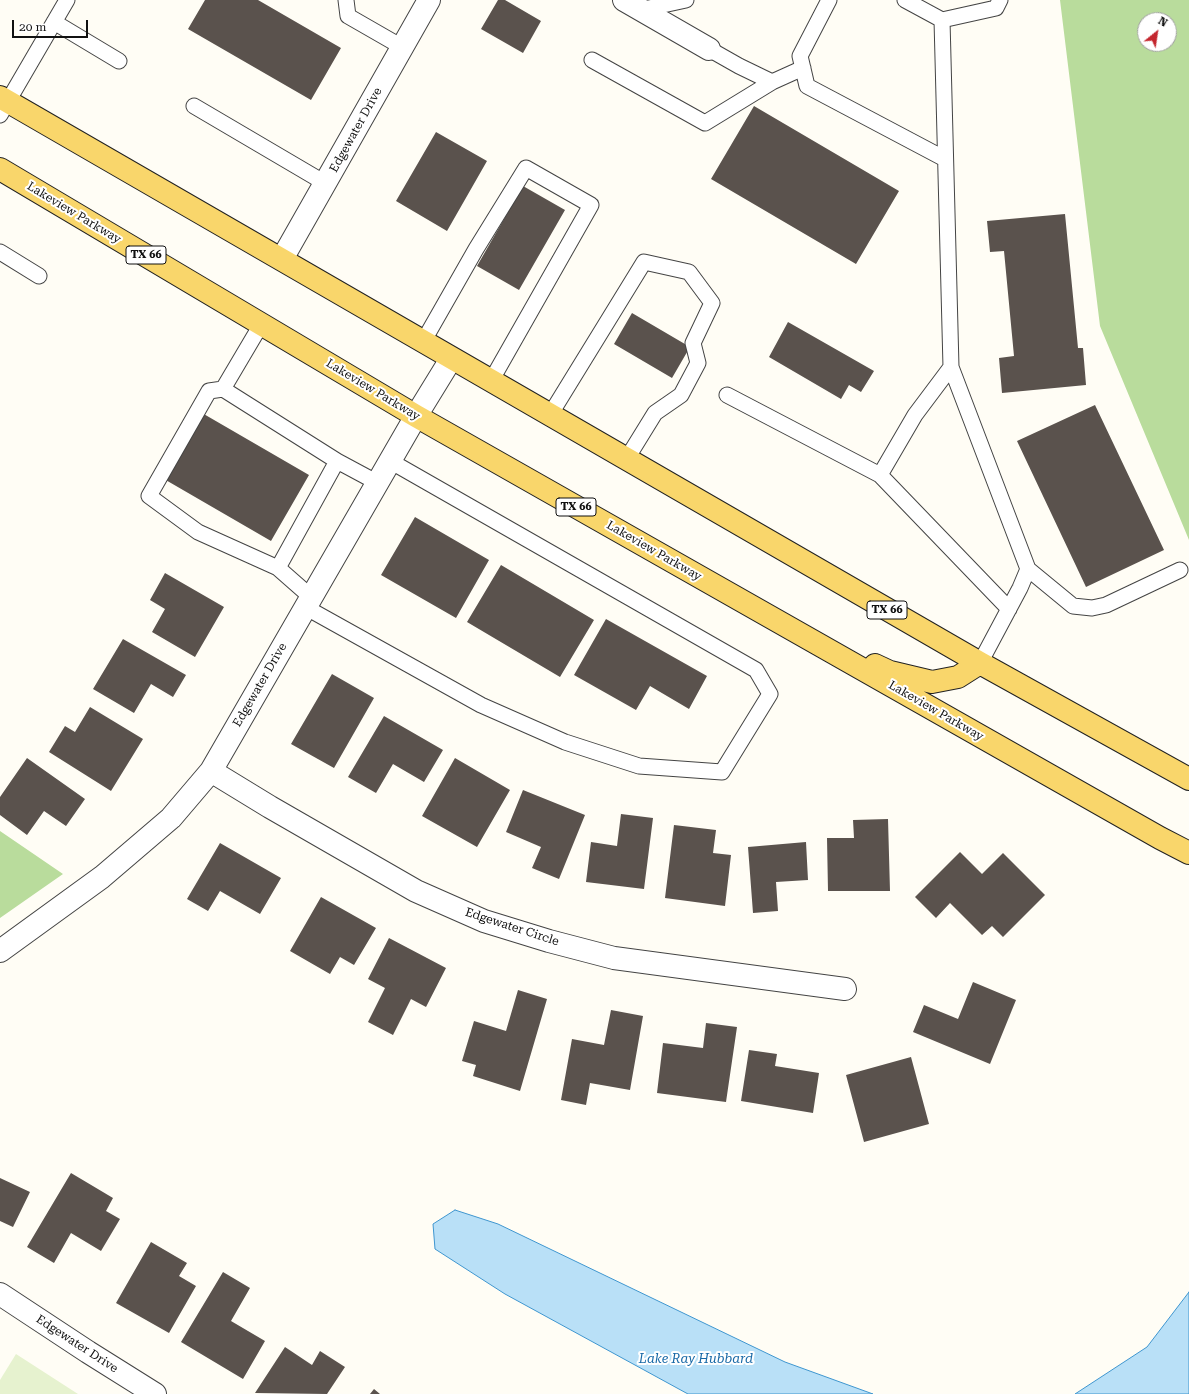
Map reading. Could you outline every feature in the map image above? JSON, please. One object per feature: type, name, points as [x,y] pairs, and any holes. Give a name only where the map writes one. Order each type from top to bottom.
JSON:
[{"type":"main road","name":"TX 66","points":[[3,104],[282,259],[626,460],[980,664],[1189,779]]},
{"type":"main road","name":"Lakeview Parkway","points":[[0,169],[416,416],[1160,838],[1189,853]]},
{"type":"main road","points":[[785,625],[890,672],[932,682],[958,677],[980,664]]},
{"type":"street","name":"Edgewater Drive","points":[[282,259],[429,0]]},
{"type":"street","points":[[632,5],[709,49]]},
{"type":"street","name":"Edgewater Drive","points":[[0,951],[102,877],[171,818],[210,771],[451,358]]},
{"type":"street","name":"Edgewater Circle","points":[[210,771],[276,811],[416,891],[484,921],[614,958],[845,989]]},
{"type":"street","name":"Edgewater Drive","points":[[0,1294],[155,1394]]},
{"type":"lane","points":[[3,104],[67,0]]},
{"type":"lane","points":[[346,0],[348,16],[402,47]]},
{"type":"lane","points":[[632,5],[686,0]]},
{"type":"lane","points":[[829,0],[800,56],[807,86],[945,159]]},
{"type":"lane","points":[[906,0],[942,20],[996,8],[1000,0]]},
{"type":"lane","points":[[942,20],[951,368],[1028,569],[1073,606],[1092,608],[1106,605],[1180,570]]},
{"type":"lane","points":[[54,22],[119,62]]},
{"type":"lane","points":[[709,49],[772,82]]},
{"type":"lane","points":[[592,60],[705,123],[772,82],[803,68]]},
{"type":"lane","points":[[194,106],[325,183]]},
{"type":"lane","points":[[423,342],[476,249],[526,168],[591,205],[490,381]]},
{"type":"lane","points":[[0,252],[39,276]]},
{"type":"lane","points":[[550,415],[644,262],[689,272],[712,303],[693,343],[698,363],[681,395],[655,413],[626,460]]},
{"type":"lane","points":[[223,389],[262,324]]},
{"type":"lane","points":[[880,475],[915,416],[951,368]]},
{"type":"lane","points":[[378,483],[337,461],[223,389],[209,391],[149,496],[198,532],[278,568],[308,602],[481,705],[565,742],[639,766],[722,772],[770,694],[756,670],[390,461]]},
{"type":"lane","points":[[727,395],[880,475],[1009,609]]},
{"type":"lane","points":[[278,568],[337,461]]},
{"type":"lane","points":[[980,664],[1020,588],[1028,569]]},
{"type":"green space","points":[[1060,0],[1189,0],[1189,540],[1100,326]]},
{"type":"green space","points":[[0,831],[63,874],[0,918]]},
{"type":"green space","points":[[16,1354],[78,1394],[0,1394],[0,1380]]},
{"type":"water","name":"Lake Ray Hubbard","points":[[455,1210],[498,1224],[785,1362],[873,1394],[688,1394],[505,1294],[435,1249],[433,1224]]},
{"type":"water","points":[[1189,1292],[1189,1394],[1075,1394],[1147,1347]]},
{"type":"building","points":[[205,0],[258,0],[341,48],[311,100],[188,29]]},
{"type":"building","points":[[498,0],[505,0],[541,21],[523,53],[481,29]]},
{"type":"building","points":[[754,106],[899,191],[856,264],[711,179]]},
{"type":"building","points":[[436,132],[487,161],[447,231],[396,201]]},
{"type":"building","points":[[523,186],[565,210],[519,290],[477,266]]},
{"type":"building","points":[[1065,214],[1078,348],[1083,348],[1086,385],[1002,393],[999,358],[1014,356],[1004,251],[990,252],[987,221]]},
{"type":"building","points":[[632,313],[690,347],[672,378],[614,344]]},
{"type":"building","points":[[788,322],[874,371],[861,392],[849,385],[841,399],[769,357]]},
{"type":"building","points":[[1095,405],[1164,550],[1086,587],[1017,441]]},
{"type":"building","points":[[202,413],[309,475],[271,541],[164,479]]},
{"type":"building","points":[[415,517],[489,560],[456,618],[381,575]]},
{"type":"building","points":[[501,565],[594,620],[560,677],[467,622]]},
{"type":"building","points":[[165,573],[224,607],[195,657],[152,632],[165,609],[150,600]]},
{"type":"building","points":[[606,619],[707,676],[689,709],[650,686],[636,710],[574,675]]},
{"type":"building","points":[[123,639],[186,675],[173,697],[151,684],[134,713],[93,689]]},
{"type":"building","points":[[332,674],[374,698],[334,768],[291,744]]},
{"type":"building","points":[[90,707],[143,739],[111,791],[49,752],[65,726],[75,732]]},
{"type":"building","points":[[384,716],[443,750],[424,782],[393,764],[376,793],[348,777]]},
{"type":"building","points":[[27,758],[85,799],[66,826],[44,811],[27,835],[0,815],[0,797]]},
{"type":"building","points":[[455,758],[510,790],[477,847],[422,816]]},
{"type":"building","points":[[523,790],[585,815],[559,879],[532,868],[541,847],[506,832]]},
{"type":"building","points":[[621,814],[653,818],[644,889],[586,882],[591,842],[617,846]]},
{"type":"building","points":[[888,819],[890,891],[828,891],[827,838],[854,838],[853,820]]},
{"type":"building","points":[[674,825],[716,830],[713,853],[731,855],[725,906],[665,898]]},
{"type":"building","points":[[806,842],[808,880],[776,882],[778,911],[753,913],[748,847]]},
{"type":"building","points":[[220,843],[281,878],[260,914],[220,891],[208,911],[187,899]]},
{"type":"building","points":[[960,852],[982,874],[1003,853],[1045,895],[1003,937],[992,926],[982,935],[950,903],[936,918],[915,897]]},
{"type":"building","points":[[321,897],[376,928],[354,965],[340,957],[330,974],[290,951]]},
{"type":"building","points":[[389,938],[446,968],[426,1007],[411,999],[393,1035],[368,1022],[385,988],[368,979]]},
{"type":"building","points":[[973,982],[1016,1000],[990,1064],[913,1032],[924,1005],[958,1019]]},
{"type":"building","points":[[518,990],[547,999],[520,1091],[473,1076],[476,1065],[462,1061],[474,1021],[506,1031]]},
{"type":"building","points":[[611,1010],[643,1016],[630,1090],[590,1083],[586,1105],[561,1100],[572,1039],[604,1045]]},
{"type":"building","points":[[706,1023],[737,1027],[726,1102],[657,1093],[663,1043],[703,1048]]},
{"type":"building","points":[[749,1050],[777,1054],[775,1066],[819,1073],[813,1113],[741,1101]]},
{"type":"building","points":[[911,1057],[929,1124],[864,1142],[846,1075]]},
{"type":"building","points":[[71,1173],[113,1198],[106,1211],[120,1219],[101,1251],[71,1233],[54,1263],[27,1247]]},
{"type":"building","points":[[0,1178],[30,1192],[13,1227],[0,1221]]},
{"type":"building","points":[[151,1242],[187,1263],[179,1276],[196,1286],[169,1333],[116,1303]]},
{"type":"building","points":[[223,1272],[250,1288],[231,1321],[265,1341],[243,1379],[181,1342]]},
{"type":"building","points":[[285,1347],[312,1365],[320,1351],[345,1367],[327,1394],[255,1393]]},
{"type":"building","points":[[374,1389],[380,1394],[370,1394]]}]
